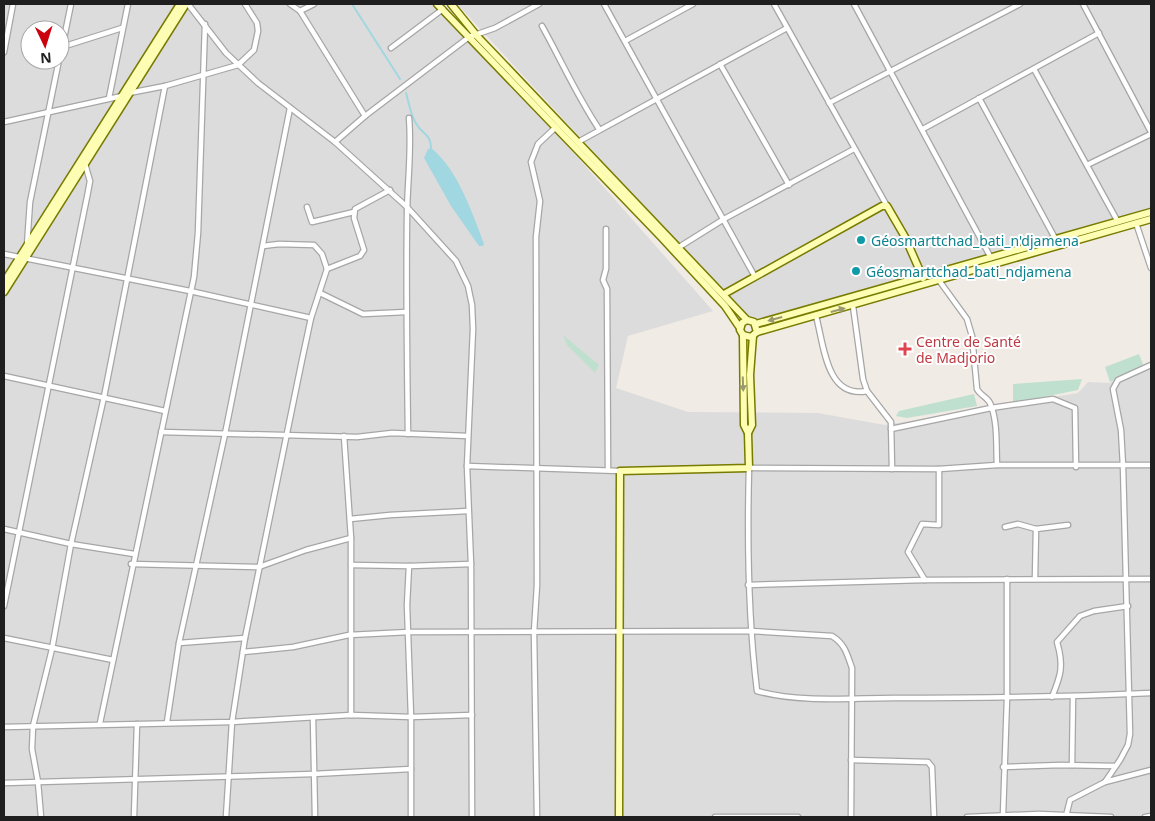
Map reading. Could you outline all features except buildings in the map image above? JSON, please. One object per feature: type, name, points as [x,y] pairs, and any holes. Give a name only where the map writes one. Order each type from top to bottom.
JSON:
[{"type":"street","points":[[4,52],[13,4]]},
{"type":"street","points":[[68,20],[71,4]]},
{"type":"street","points":[[109,98],[128,4]]},
{"type":"street","points":[[26,246],[180,4]]},
{"type":"street","points":[[4,282],[22,259],[189,4],[238,65],[335,142],[390,190],[456,261],[468,286],[472,305],[473,329],[467,466],[472,564],[472,817]]},
{"type":"street","points":[[4,122],[165,86],[238,65],[254,50],[258,31],[256,23],[244,4]]},
{"type":"street","points":[[290,4],[300,11],[365,116]]},
{"type":"street","points":[[300,11],[314,4]]},
{"type":"street","points":[[437,4],[676,250],[724,294],[747,320],[756,324],[1056,240],[1151,219]]},
{"type":"street","points":[[451,4],[477,36],[578,142],[676,250],[721,302],[740,328],[743,335],[744,425],[748,433]]},
{"type":"street","points":[[335,142],[365,116],[469,37],[477,36],[539,4]]},
{"type":"street","points":[[604,4],[754,276]]},
{"type":"street","points":[[625,41],[693,4]]},
{"type":"street","points":[[774,4],[905,238],[923,278]]},
{"type":"street","points":[[854,4],[991,258]]},
{"type":"street","points":[[829,103],[1020,4]]},
{"type":"street","points":[[1083,4],[1151,133],[1087,165]]},
{"type":"street","points":[[391,48],[443,9]]},
{"type":"street","points":[[100,723],[131,564],[161,432],[190,290],[198,233],[205,22]]},
{"type":"street","points":[[542,26],[570,75],[576,94],[599,129]]},
{"type":"street","points":[[70,44],[122,28]]},
{"type":"street","points":[[578,142],[787,28]]},
{"type":"street","points":[[923,129],[1099,33]]},
{"type":"street","points":[[720,64],[789,185]]},
{"type":"street","points":[[1034,69],[1119,225]]},
{"type":"street","points":[[4,292],[22,259],[26,246],[30,202],[58,70]]},
{"type":"street","points":[[41,817],[38,782],[32,749],[33,726],[52,649],[71,544],[104,397],[165,86]]},
{"type":"street","points":[[979,98],[1056,240]]},
{"type":"street","points":[[167,722],[179,643],[225,434],[290,108]]},
{"type":"street","points":[[408,434],[406,312],[407,207],[411,155],[409,118]]},
{"type":"street","points":[[537,817],[534,632],[537,586],[536,237],[540,201],[531,162],[538,144],[556,127]]},
{"type":"street","points":[[676,250],[724,219],[854,149]]},
{"type":"street","points":[[4,606],[90,181],[85,164]]},
{"type":"street","points":[[307,207],[312,222],[354,212],[358,206],[390,190]]},
{"type":"street","points":[[724,294],[878,207],[887,206]]},
{"type":"street","points":[[327,269],[360,256],[364,250],[354,212]]},
{"type":"street","points":[[743,335],[755,334],[853,306],[1119,225],[1151,212]]},
{"type":"street","points":[[1136,223],[1151,268]]},
{"type":"street","points":[[606,229],[606,269],[603,280],[607,289],[608,470]]},
{"type":"street","points":[[226,817],[232,722],[245,638],[279,462],[287,435],[311,318],[327,269],[322,254],[314,245],[279,244],[263,246]]},
{"type":"street","points":[[4,254],[190,290],[311,318]]},
{"type":"street","points":[[938,279],[967,319],[972,336],[977,389],[980,395],[989,402],[994,420],[997,466]]},
{"type":"street","points":[[320,293],[363,314],[406,312]]},
{"type":"street","points":[[853,306],[863,379],[867,391],[887,415],[891,429],[892,469]]},
{"type":"street","points":[[816,316],[831,375],[838,385],[859,392],[867,391]]},
{"type":"street","points":[[740,328],[747,320]]},
{"type":"street","points":[[756,324],[750,375],[752,425],[748,433],[748,585],[750,631],[757,691],[796,697],[852,698],[1073,697],[1151,693]]},
{"type":"street","points":[[1105,782],[1128,744],[1130,694],[1123,466],[1121,430],[1114,385],[1118,380],[1151,366]]},
{"type":"street","points":[[4,376],[50,384],[165,411]]},
{"type":"street","points":[[891,429],[991,408],[1053,399],[1075,408],[1076,467]]},
{"type":"street","points":[[161,432],[344,436],[408,434],[468,436]]},
{"type":"street","points":[[344,436],[351,538],[350,715]]},
{"type":"street","points":[[467,466],[620,471],[748,468],[939,469],[997,466],[1076,467],[1151,465]]},
{"type":"street","points":[[925,580],[908,552],[922,524],[939,525],[939,469]]},
{"type":"street","points":[[619,817],[620,471]]},
{"type":"street","points":[[350,519],[390,514],[468,511]]},
{"type":"street","points":[[1005,527],[1018,524],[1036,529],[1068,525]]},
{"type":"street","points":[[4,529],[71,544],[134,554]]},
{"type":"street","points":[[1035,579],[1036,529]]},
{"type":"street","points":[[131,564],[259,567],[306,550],[351,538]]},
{"type":"street","points":[[351,565],[472,564]]},
{"type":"street","points":[[409,566],[407,600],[411,717],[411,817]]},
{"type":"street","points":[[748,585],[925,580],[1151,579]]},
{"type":"street","points":[[1003,815],[1007,580]]},
{"type":"street","points":[[1052,696],[1061,674],[1061,658],[1057,642],[1080,616],[1094,611],[1128,606]]},
{"type":"street","points":[[243,652],[293,647],[349,635],[409,632],[750,631],[832,636],[841,641],[852,668],[851,817]]},
{"type":"street","points":[[4,638],[113,660]]},
{"type":"street","points":[[179,643],[245,638]]},
{"type":"street","points":[[1072,765],[1073,697]]},
{"type":"street","points":[[4,727],[100,723],[232,722],[350,715],[411,717],[472,715]]},
{"type":"street","points":[[313,718],[315,817]]},
{"type":"street","points":[[134,817],[137,724]]},
{"type":"street","points":[[851,760],[928,762],[932,767],[934,817]]},
{"type":"street","points":[[1003,768],[1072,765],[1115,766]]},
{"type":"street","points":[[4,784],[411,769]]},
{"type":"street","points":[[1066,816],[1070,800],[1105,782],[1151,770]]},
{"type":"street","points":[[967,817],[1003,815],[1110,817]]},
{"type":"street","points":[[1144,817],[1151,816]]},
{"type":"street","points":[[715,817],[796,817]]},
{"type":"shaded area","points":[[4,4],[437,4],[527,100],[713,311],[628,336],[616,388],[688,412],[818,413],[885,425],[1078,393],[1088,382],[1109,383],[1151,368],[1151,817],[4,817]]},
{"type":"shaded area","points":[[457,4],[1151,4],[1151,211],[753,324]]},
{"type":"green space","points":[[563,335],[599,365],[595,373],[567,345]]},
{"type":"green space","points":[[1139,354],[1144,367],[1110,382],[1105,367]]},
{"type":"green space","points":[[1082,379],[1078,390],[1013,403],[1013,384]]},
{"type":"green space","points":[[974,394],[977,406],[907,418],[896,416],[899,411]]},
{"type":"water","points":[[431,148],[449,167],[463,192],[475,219],[484,244],[483,246],[479,246],[451,206],[424,158],[428,149]]},
{"type":"waterway","points":[[352,4],[400,79]]},
{"type":"waterway","points":[[406,93],[413,118],[430,140],[431,148]]},
{"type":"place","name":"Géosmarttchad_bati_n'djamena","points":[[861,240]]},
{"type":"place","name":"Géosmarttchad_bati_ndjamena","points":[[856,271]]},
{"type":"place","name":"Centre de Santé de Madjorio","points":[[905,349]]}]
